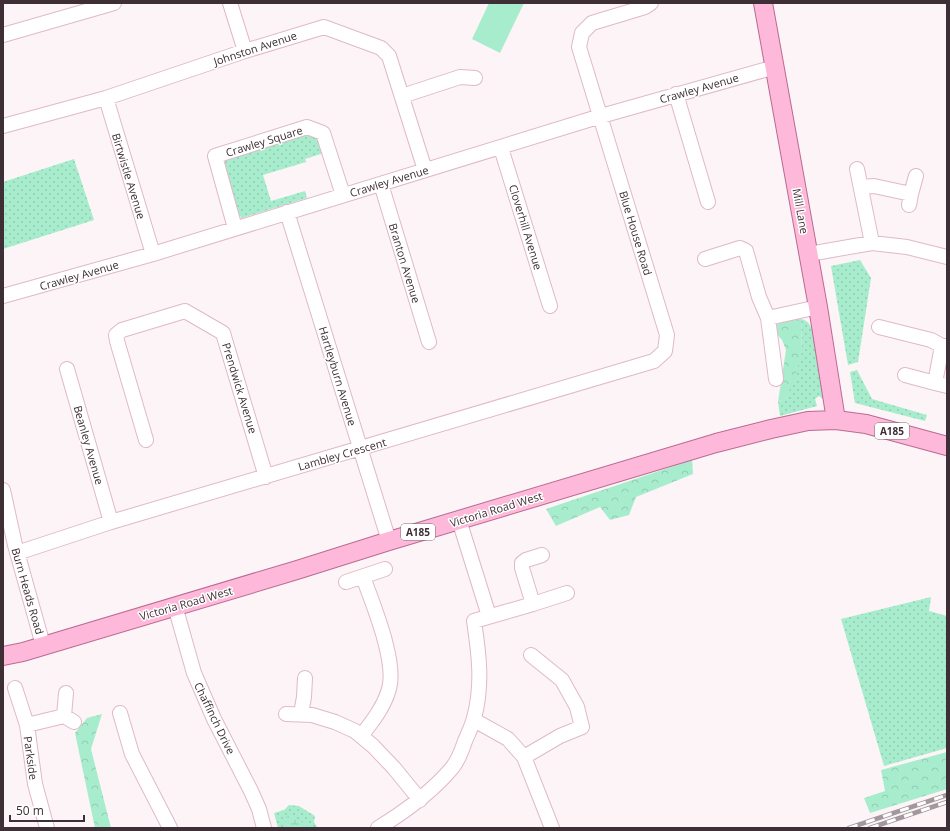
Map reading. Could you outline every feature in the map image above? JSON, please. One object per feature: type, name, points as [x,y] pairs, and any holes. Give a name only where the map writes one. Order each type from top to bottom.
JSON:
[{"type":"main road","name":"Mill Lane","points":[[763,3],[809,254],[836,420]]},
{"type":"main road","name":"Victoria Road West","points":[[3,656],[23,652],[296,570],[389,540],[763,431],[808,421],[836,420],[866,424],[947,446]]},
{"type":"street","points":[[3,35],[114,3]]},
{"type":"street","points":[[230,3],[245,51]]},
{"type":"street","name":"Blue House Road","points":[[651,3],[645,7],[592,23],[582,33],[580,47],[667,335],[665,351]]},
{"type":"street","name":"Johnston Avenue","points":[[3,126],[106,98],[324,26],[381,48],[389,56],[425,170]]},
{"type":"street","name":"Crawley Avenue","points":[[3,296],[153,254],[501,148],[600,116],[775,67]]},
{"type":"street","points":[[402,96],[460,77],[475,78]]},
{"type":"street","points":[[676,94],[708,202]]},
{"type":"street","name":"Birtwistle Avenue","points":[[106,98],[153,254]]},
{"type":"street","name":"Crawley Square","points":[[235,228],[215,156],[293,132],[307,128],[323,133],[343,195]]},
{"type":"street","name":"Cloverhill Avenue","points":[[501,148],[550,306]]},
{"type":"street","points":[[857,169],[872,243]]},
{"type":"street","points":[[861,188],[874,186],[910,200],[916,176]]},
{"type":"street","name":"Branton Avenue","points":[[381,184],[429,342]]},
{"type":"street","name":"Hartleyburn Avenue","points":[[287,212],[389,540]]},
{"type":"street","points":[[809,254],[872,243],[907,247],[947,257]]},
{"type":"street","points":[[705,259],[740,248],[746,252],[759,297],[768,318],[776,379]]},
{"type":"street","points":[[768,318],[818,307]]},
{"type":"street","name":"Prendwick Avenue","points":[[146,440],[116,335],[122,330],[185,311],[223,333],[266,477]]},
{"type":"street","points":[[879,327],[931,340],[944,346],[941,384],[905,375]]},
{"type":"street","name":"Lambley Crescent","points":[[12,549],[266,477],[654,361],[665,351]]},
{"type":"street","name":"Beanley Avenue","points":[[67,369],[111,522]]},
{"type":"street","name":"Burn Heads Road","points":[[3,490],[12,549],[43,645]]},
{"type":"street","points":[[459,520],[489,616]]},
{"type":"street","points":[[533,604],[522,568],[522,563],[526,560],[542,555]]},
{"type":"street","points":[[346,582],[385,569]]},
{"type":"street","points":[[361,736],[377,716],[390,688],[391,664],[383,634],[363,577]]},
{"type":"street","points":[[378,828],[420,800],[431,790],[453,767],[461,751],[474,720],[480,678],[479,651],[474,621],[567,593]]},
{"type":"street","name":"Chaffinch Drive","points":[[175,606],[196,679],[214,719],[259,809],[264,828]]},
{"type":"street","points":[[524,757],[560,736],[582,727],[577,707],[562,680],[531,655]]},
{"type":"street","points":[[301,714],[305,678]]},
{"type":"street","name":"Parkside","points":[[15,688],[27,725],[35,784],[47,828]]},
{"type":"street","points":[[27,725],[69,719],[66,693]]},
{"type":"street","points":[[120,713],[132,754],[170,828]]},
{"type":"street","points":[[286,714],[312,715],[335,722],[354,731],[373,746],[394,768],[420,800]]},
{"type":"street","points":[[474,720],[508,738],[524,757],[552,828]]},
{"type":"green space","points":[[489,3],[524,3],[500,53],[472,39]]},
{"type":"green space","points":[[307,133],[319,136],[324,153],[305,159],[306,162],[263,175],[271,201],[305,191],[307,198],[242,218],[238,214],[224,163],[227,159]]},
{"type":"green space","points":[[74,159],[94,220],[3,249],[3,182]]},
{"type":"green space","points":[[860,260],[871,278],[858,362],[848,365],[831,266]]},
{"type":"green space","points":[[801,319],[808,322],[813,332],[825,400],[819,396],[815,399],[817,406],[780,416],[778,402],[786,398],[802,351]]},
{"type":"green space","points":[[801,319],[802,351],[795,378],[786,398],[778,402],[786,350],[782,340],[775,332],[776,325],[787,320]]},
{"type":"green space","points":[[857,370],[872,399],[927,415],[925,421],[855,403],[850,372]]},
{"type":"green space","points":[[692,460],[693,474],[636,497],[629,515],[610,520],[600,507],[556,526],[546,509]]},
{"type":"green space","points":[[931,597],[929,611],[947,616],[947,748],[884,766],[841,619]]},
{"type":"green space","points":[[102,714],[91,749],[111,828],[95,828],[75,733],[87,718]]},
{"type":"green space","points":[[947,752],[947,789],[870,813],[864,798],[885,791],[881,770]]},
{"type":"green space","points":[[289,805],[299,806],[315,816],[314,822],[318,828],[278,828],[274,813],[284,810]]},
{"type":"green space","points":[[289,815],[300,820],[309,828],[286,828],[285,819]]},
{"type":"railway","points":[[849,828],[947,795]]},
{"type":"railway","points":[[870,828],[947,802]]}]
